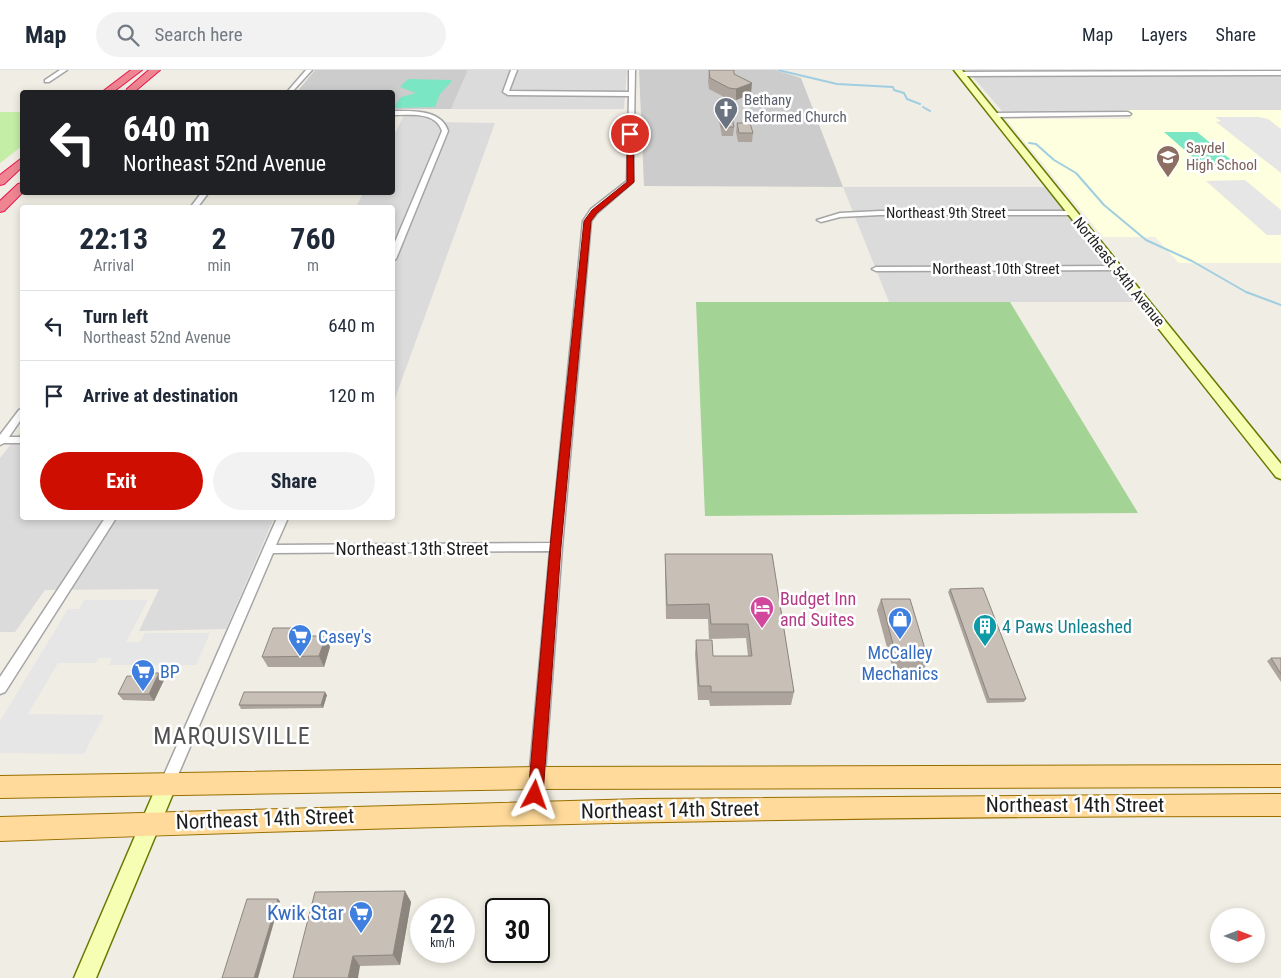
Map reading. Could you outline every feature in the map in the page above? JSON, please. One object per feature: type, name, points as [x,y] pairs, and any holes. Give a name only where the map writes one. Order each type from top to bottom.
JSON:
[{"type":"highway","points":[[110,90],[135,70]]},
{"type":"highway","points":[[130,90],[157,70]]},
{"type":"highway","points":[[0,175],[20,160]]},
{"type":"highway","points":[[0,181],[20,161]]},
{"type":"highway","points":[[0,199],[20,181]]},
{"type":"highway","points":[[0,208],[20,189]]},
{"type":"main road","name":"Northeast 54th Avenue","points":[[959,72],[1281,474]]},
{"type":"main road","name":"Northeast 14th Street","points":[[0,787],[536,778],[1281,776]]},
{"type":"main road","points":[[85,978],[167,784]]},
{"type":"main road","name":"Northeast 14th Street","points":[[0,829],[534,812],[1281,805]]},
{"type":"street","points":[[47,82],[64,70]]},
{"type":"street","points":[[291,90],[309,70]]},
{"type":"street","points":[[514,70],[506,92],[508,93],[631,94]]},
{"type":"street","points":[[534,812],[556,547],[587,221],[594,211],[630,182],[632,70]]},
{"type":"street","points":[[959,72],[1281,74]]},
{"type":"street","points":[[395,113],[421,115],[438,119],[445,126],[446,131],[395,252]]},
{"type":"street","points":[[994,115],[1128,114]]},
{"type":"street","points":[[195,205],[204,195]]},
{"type":"street","name":"Northeast 9th Street","points":[[821,220],[840,215],[871,213],[1072,213]]},
{"type":"street","name":"Northeast 10th Street","points":[[876,269],[1116,268]]},
{"type":"street","points":[[1,441],[20,415]]},
{"type":"street","points":[[1,441],[20,440]]},
{"type":"street","points":[[0,688],[109,520]]},
{"type":"street","points":[[167,784],[281,520]]},
{"type":"street","name":"Northeast 13th Street","points":[[269,548],[556,547]]},
{"type":"shaded area","points":[[315,70],[468,70],[451,109],[395,109],[395,90],[299,90]]},
{"type":"shaded area","points":[[468,70],[627,70],[624,109],[451,109]]},
{"type":"shaded area","points":[[639,70],[775,70],[801,78],[843,187],[644,186]]},
{"type":"shaded area","points":[[967,70],[1281,70],[1281,110],[1002,111]]},
{"type":"shaded area","name":"Saydel High School","points":[[1124,110],[1281,110],[1281,263],[1179,263],[1155,237],[1103,237],[1006,119],[1132,119]]},
{"type":"shaded area","points":[[404,115],[421,117],[435,122],[495,123],[395,398],[395,205],[357,205],[362,195],[395,195],[395,133]]},
{"type":"shaded area","points":[[1215,117],[1258,117],[1268,119],[1281,129],[1281,173],[1216,122],[1221,121]]},
{"type":"shaded area","points":[[1245,180],[1281,210],[1281,235],[1267,235],[1206,181]]},
{"type":"shaded area","points":[[843,187],[1046,187],[1137,302],[889,302]]},
{"type":"shaded area","points":[[20,433],[20,520],[273,520],[226,629],[139,631],[159,589],[45,590],[15,632],[0,632],[0,458]]},
{"type":"shaded area","points":[[84,600],[148,600],[126,642],[140,642],[145,633],[210,633],[196,665],[109,665],[112,658],[99,658],[96,663],[58,663],[28,714],[104,715],[84,754],[0,753],[0,721],[68,609],[79,609]]},
{"type":"green space","points":[[408,79],[452,81],[440,94],[435,107],[395,108],[401,97],[416,93],[400,87]]},
{"type":"green space","points":[[0,112],[20,112],[20,148],[0,163]]},
{"type":"green space","points":[[1164,132],[1197,132],[1240,167],[1204,167]]},
{"type":"green space","points":[[696,302],[1010,302],[1138,513],[705,516]]},
{"type":"building","points":[[709,70],[734,70],[734,74],[752,83],[736,89],[729,88],[710,78]]},
{"type":"building","points":[[720,112],[731,112],[734,127],[722,127]]},
{"type":"building","points":[[737,123],[750,123],[753,133],[739,133]]},
{"type":"building","name":"Budget Inn and Suites","points":[[665,554],[772,554],[794,692],[711,692],[711,686],[699,686],[696,640],[712,640],[713,656],[752,656],[748,624],[711,624],[709,604],[667,605]]},
{"type":"building","name":"4 Paws Unleashed","points":[[983,588],[1026,699],[989,699],[950,589]]},
{"type":"building","name":"McCalley Mechanics","points":[[881,599],[910,599],[928,659],[897,659]]},
{"type":"building","points":[[273,628],[308,628],[305,636],[326,636],[319,656],[262,657]]},
{"type":"building","points":[[1271,658],[1281,658],[1281,674]]},
{"type":"building","points":[[149,673],[159,673],[149,694],[118,694],[127,676],[147,677]]},
{"type":"building","name":"Casey's","points":[[244,692],[325,692],[321,705],[239,705]]},
{"type":"building","name":"Kwik Star","points":[[405,891],[393,955],[353,956],[348,978],[293,978],[315,892]]},
{"type":"building","name":"Kwik Star","points":[[247,899],[278,899],[254,978],[222,978]]},
{"type":"waterway","points":[[778,70],[837,84],[893,87],[894,90],[904,93],[907,99],[920,104]]},
{"type":"waterway","points":[[923,107],[930,111]]},
{"type":"waterway","points":[[1029,143],[1036,144],[1054,160],[1076,173],[1104,205],[1146,240],[1192,261],[1246,292],[1281,305]]},
{"type":"place","name":"Bethany Reformed Church","points":[[726,130]]},
{"type":"place","name":"Saydel High School","points":[[1168,178]]},
{"type":"place","name":"Budget Inn and Suites","points":[[762,629]]},
{"type":"place","name":"McCalley Mechanics","points":[[900,640]]},
{"type":"place","name":"4 Paws Unleashed","points":[[985,647]]},
{"type":"place","name":"Casey's","points":[[300,657]]},
{"type":"place","name":"BP","points":[[143,692]]},
{"type":"place","name":"Kwik Star","points":[[361,934]]},
{"type":"district","name":"MARQUISVILLE","points":[[232,736]]},
{"type":"route","points":[[535,795],[587,221],[594,211],[630,182],[630,134]]}]
